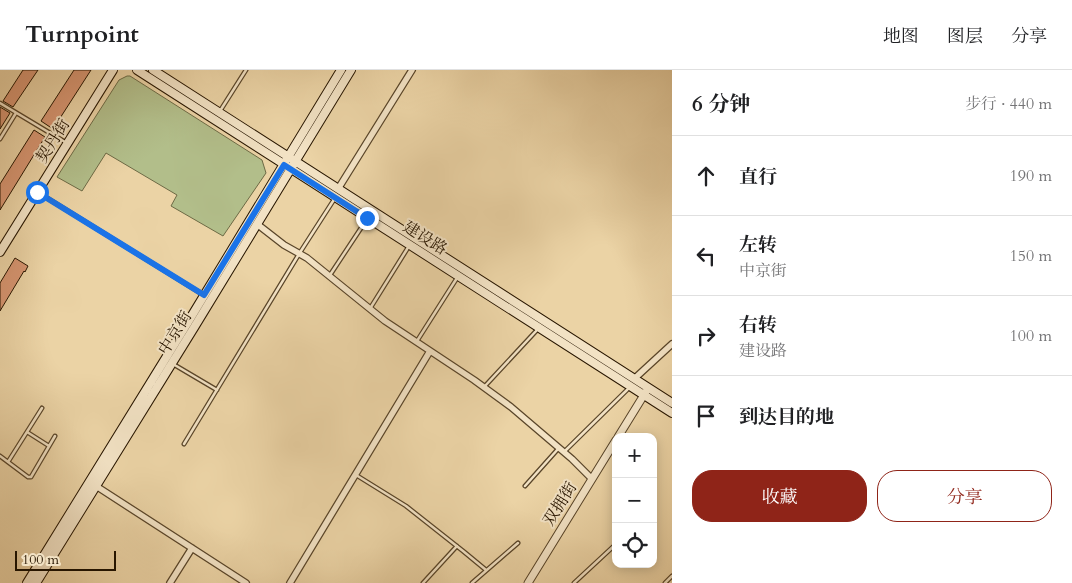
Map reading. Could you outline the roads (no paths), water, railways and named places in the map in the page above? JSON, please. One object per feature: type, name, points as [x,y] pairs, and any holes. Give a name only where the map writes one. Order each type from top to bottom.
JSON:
[{"type":"main road","name":"契丹街","points":[[0,252],[113,70]]},
{"type":"main road","name":"建设路","points":[[137,70],[672,414]]},
{"type":"main road","name":"建设路","points":[[153,70],[671,402]]},
{"type":"main road","name":"中京街","points":[[292,160],[341,70]]},
{"type":"main road","name":"中京街","points":[[26,583],[204,295],[351,70]]},
{"type":"main road","name":"中京街","points":[[36,583],[258,224],[287,167]]},
{"type":"street","points":[[338,189],[412,70]]},
{"type":"street","points":[[258,224],[284,245],[307,258],[385,320],[511,407],[592,479]]},
{"type":"street","points":[[634,379],[672,344]]},
{"type":"street","points":[[290,583],[430,351]]},
{"type":"street","points":[[620,433],[648,388]]},
{"type":"street","name":"双拥街","points":[[528,583],[612,446]]},
{"type":"street","points":[[96,486],[246,583]]},
{"type":"street","points":[[170,583],[192,548]]},
{"type":"lane","points":[[219,113],[246,70]]},
{"type":"lane","points":[[0,103],[68,144]]},
{"type":"lane","points":[[0,140],[16,113]]},
{"type":"lane","points":[[37,192],[204,295]]},
{"type":"lane","points":[[184,444],[335,198]]},
{"type":"lane","points":[[330,276],[367,218]]},
{"type":"lane","points":[[370,308],[410,245]]},
{"type":"lane","points":[[416,342],[459,276]]},
{"type":"lane","points":[[484,387],[539,328]]},
{"type":"lane","points":[[172,363],[217,390]]},
{"type":"lane","points":[[525,486],[630,387]]},
{"type":"lane","points":[[8,462],[42,408]]},
{"type":"lane","points":[[27,432],[49,446]]},
{"type":"lane","points":[[0,456],[31,477],[56,436]]},
{"type":"lane","points":[[355,474],[406,506],[486,570]]},
{"type":"lane","points":[[472,583],[518,542]]},
{"type":"lane","points":[[423,583],[457,546]]},
{"type":"lane","points":[[574,583],[612,548]]},
{"type":"lane","points":[[665,583],[672,576]]}]
